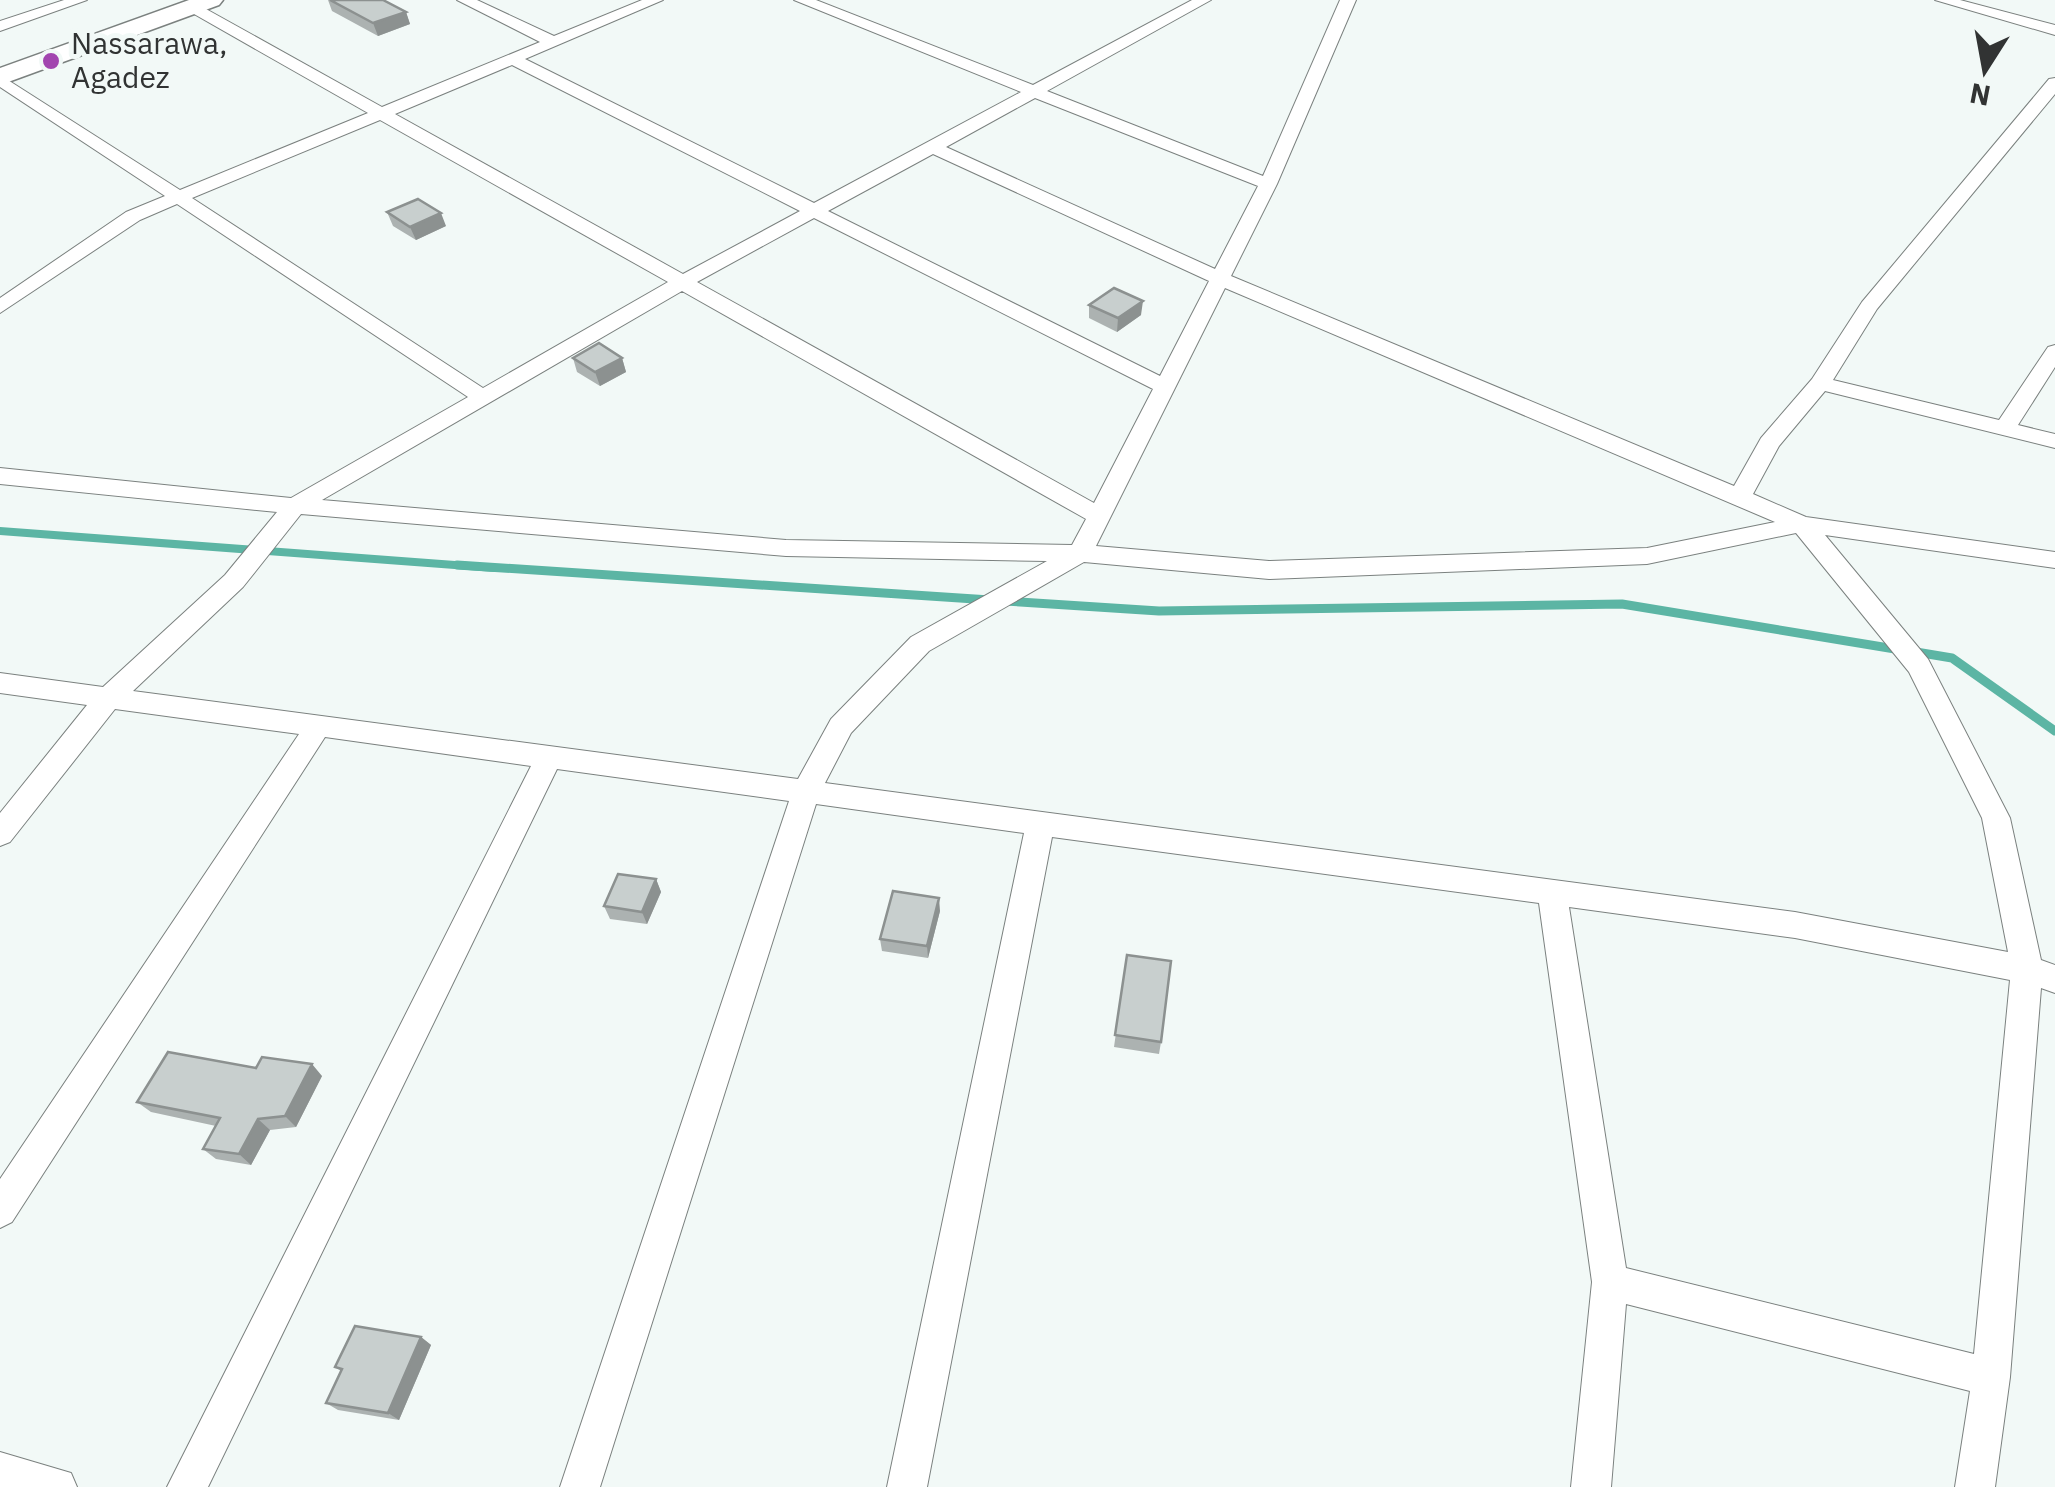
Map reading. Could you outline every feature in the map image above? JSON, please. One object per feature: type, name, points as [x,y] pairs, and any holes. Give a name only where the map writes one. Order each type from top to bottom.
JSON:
[{"type":"main road","points":[[0,66],[189,2]]},
{"type":"main road","points":[[0,78],[189,2]]},
{"type":"street","points":[[0,26],[79,0]]},
{"type":"street","points":[[465,0],[553,42]]},
{"type":"street","points":[[0,307],[133,216],[553,42],[613,10],[655,0]]},
{"type":"street","points":[[802,0],[1268,184]]},
{"type":"street","points":[[0,834],[109,698],[234,581],[295,506],[683,282],[1202,0]]},
{"type":"street","points":[[580,1487],[806,792],[841,726],[920,644],[1080,553],[1268,184],[1348,0]]},
{"type":"street","points":[[1944,0],[2055,30]]},
{"type":"street","points":[[189,2],[1099,516]]},
{"type":"street","points":[[512,59],[1165,386]]},
{"type":"street","points":[[0,78],[484,398]]},
{"type":"street","points":[[1740,496],[1769,443],[1820,384],[1868,306],[2055,83]]},
{"type":"street","points":[[932,147],[1219,278],[1802,524],[2055,560]]},
{"type":"street","points":[[2004,429],[2055,350]]},
{"type":"street","points":[[1820,384],[2055,441]]},
{"type":"street","points":[[0,476],[786,548],[1080,553],[1269,570],[1647,556],[1802,524]]},
{"type":"street","points":[[1802,524],[1919,666],[1928,683],[1996,818],[2027,969],[1990,1377],[1975,1487]]},
{"type":"street","points":[[0,683],[1795,925],[2027,969],[2055,979]]},
{"type":"street","points":[[0,1210],[319,725]]},
{"type":"street","points":[[187,1487],[550,756]]},
{"type":"street","points":[[907,1487],[1040,823]]},
{"type":"street","points":[[1552,892],[1610,1282],[1590,1487]]},
{"type":"street","points":[[1610,1282],[1990,1377]]},
{"type":"street","points":[[0,1472],[56,1487]]},
{"type":"building","points":[[330,0],[383,0],[406,12],[373,23]]},
{"type":"building","points":[[418,199],[441,213],[410,227],[387,212]]},
{"type":"building","points":[[1114,288],[1143,301],[1118,318],[1089,305]]},
{"type":"building","points":[[599,343],[622,358],[595,372],[573,358]]},
{"type":"building","points":[[618,874],[656,879],[642,912],[604,906]]},
{"type":"building","points":[[893,891],[939,898],[927,946],[880,939]]},
{"type":"building","points":[[1127,955],[1171,961],[1161,1042],[1115,1035]]},
{"type":"building","points":[[168,1052],[256,1068],[262,1057],[312,1064],[285,1116],[258,1119],[239,1154],[203,1149],[220,1118],[137,1102]]},
{"type":"building","points":[[355,1326],[421,1337],[388,1413],[326,1403],[342,1369],[335,1367]]},
{"type":"waterway","points":[[0,531],[495,568]]},
{"type":"waterway","points":[[457,565],[990,600]]},
{"type":"waterway","points":[[1005,601],[1159,611],[1622,604],[1901,650]]},
{"type":"waterway","points":[[1916,652],[1952,658],[2055,731]]},
{"type":"place","name":"Nassarawa, Agadez","points":[[51,61]]}]
